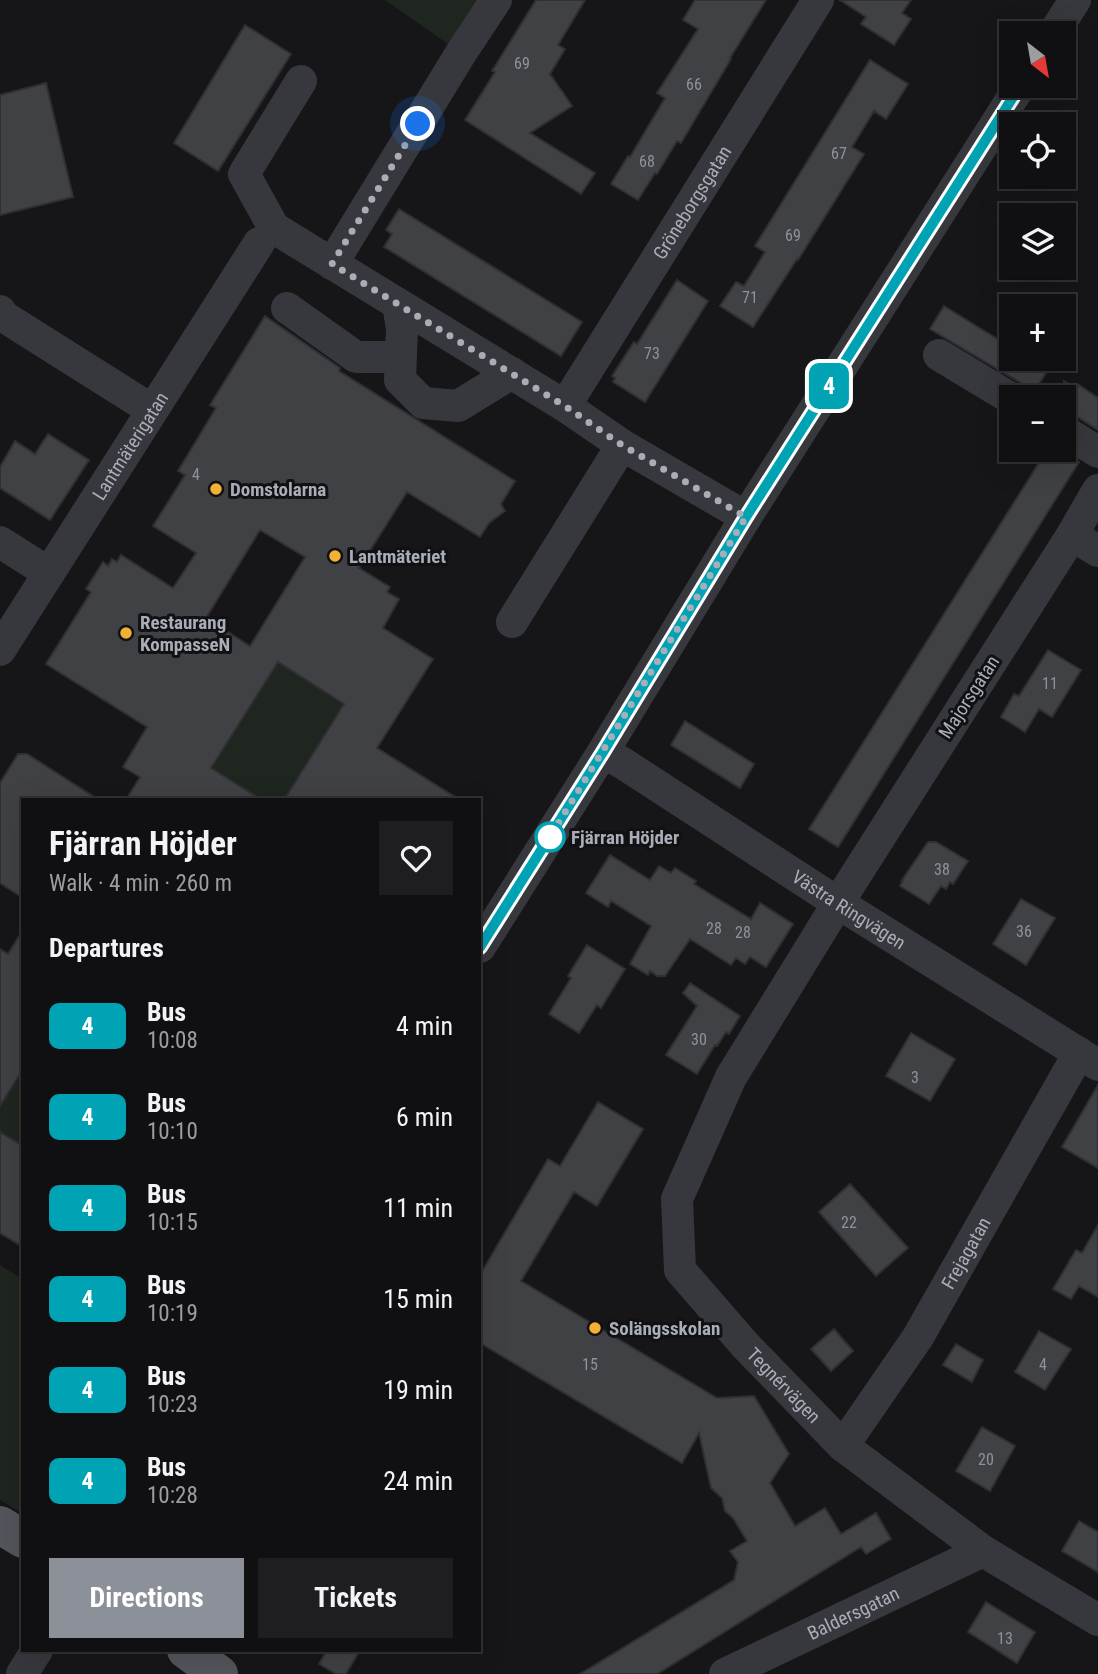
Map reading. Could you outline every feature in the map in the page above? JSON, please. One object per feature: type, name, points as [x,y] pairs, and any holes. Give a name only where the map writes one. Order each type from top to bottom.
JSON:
[{"type":"main road","points":[[0,1525],[21,1538]]},
{"type":"main road","points":[[189,1652],[219,1674]]},
{"type":"street","points":[[332,264],[496,0]]},
{"type":"street","name":"Gröneborgsgatan","points":[[565,406],[818,0]]},
{"type":"street","points":[[1062,21],[1075,0]]},
{"type":"street","points":[[301,81],[244,174],[266,235],[332,264],[565,406],[622,445],[746,517]]},
{"type":"street","points":[[481,945],[746,517],[1012,98]]},
{"type":"street","name":"Lantmäterigatan","points":[[5,630],[49,573],[266,235]]},
{"type":"street","points":[[398,304],[402,329],[400,380],[422,403],[458,406],[512,373]]},
{"type":"street","points":[[286,308],[356,357],[400,357]]},
{"type":"street","points":[[0,311],[3,316],[152,410]]},
{"type":"street","points":[[939,355],[999,391]]},
{"type":"street","points":[[1076,438],[1098,452]]},
{"type":"street","points":[[512,622],[622,445]]},
{"type":"street","name":"Majorsgatan","points":[[838,903],[1085,543],[1098,490]]},
{"type":"street","points":[[0,542],[49,573]]},
{"type":"street","name":"Västra Ringvägen","points":[[603,752],[1088,1059]]},
{"type":"street","name":"Tegnérvägen","points":[[838,903],[731,1077],[677,1199],[680,1270],[745,1346],[843,1446],[983,1551],[1098,1620]]},
{"type":"street","name":"Frejagatan","points":[[843,1446],[918,1337],[1088,1059]]},
{"type":"street","name":"Baldersgatan","points":[[725,1674],[983,1551]]},
{"type":"street","points":[[22,1674],[36,1652]]},
{"type":"shaded area","points":[[385,0],[495,0],[461,53]]},
{"type":"shaded area","points":[[278,662],[362,714],[301,798],[259,798],[211,768]]},
{"type":"shaded area","points":[[21,1072],[21,1145],[0,1132],[0,1106]]},
{"type":"shaded area","points":[[0,1265],[21,1278],[21,1513],[0,1500]]},
{"type":"building","points":[[536,0],[585,0],[558,45],[565,49],[550,74],[572,106],[530,133],[595,173],[581,194],[465,120]]},
{"type":"building","points":[[695,0],[766,0],[681,143],[677,141],[638,200],[611,184],[665,98],[657,93],[698,29],[683,20]]},
{"type":"building","points":[[840,0],[911,0],[902,13],[911,19],[894,45],[861,24],[866,17]]},
{"type":"building","points":[[245,25],[291,54],[218,171],[174,143]]},
{"type":"building","points":[[870,60],[908,84],[886,119],[874,111],[852,147],[864,154],[753,327],[720,306],[736,282],[744,286],[765,252],[755,246]]},
{"type":"building","points":[[46,83],[73,197],[0,215],[0,95]]},
{"type":"building","points":[[399,209],[582,322],[561,356],[384,247],[392,234],[386,230]]},
{"type":"building","points":[[677,280],[708,301],[645,402],[613,382],[615,378],[612,376],[634,342],[637,344]]},
{"type":"building","points":[[944,306],[999,340],[999,370],[930,329]]},
{"type":"building","name":"Lantmäteriet","points":[[265,316],[340,368],[339,371],[515,481],[501,504],[505,511],[489,523],[480,537],[407,492],[359,568],[390,587],[387,592],[399,599],[383,628],[433,659],[377,748],[457,798],[285,798],[344,704],[278,662],[211,768],[259,798],[127,798],[140,777],[123,767],[147,727],[46,664],[91,592],[86,589],[103,562],[108,566],[112,559],[117,562],[121,555],[173,588],[196,553],[153,526],[185,475],[178,471],[216,408],[210,405]],"holes":[[[260,530],[305,557],[250,646],[206,618]]]},
{"type":"building","points":[[1001,371],[1047,371],[1038,385],[1021,383]]},
{"type":"building","points":[[1079,385],[1098,398],[1098,430],[1076,416],[1076,388]]},
{"type":"building","points":[[48,434],[89,460],[50,520],[0,488],[0,467],[15,441],[35,454]]},
{"type":"building","points":[[1039,462],[1079,462],[838,847],[809,829]]},
{"type":"building","points":[[1048,650],[1081,670],[1052,717],[1039,709],[1025,732],[1001,717],[1014,694],[1019,696]]},
{"type":"building","points":[[685,721],[754,764],[740,788],[671,745]]},
{"type":"building","points":[[18,754],[27,754],[96,798],[21,798],[21,897],[0,883],[0,783]]},
{"type":"building","points":[[928,842],[936,842],[968,861],[953,884],[950,882],[946,889],[941,886],[929,904],[900,886]]},
{"type":"building","points":[[610,855],[650,880],[659,866],[671,873],[675,868],[696,881],[694,884],[751,919],[760,903],[793,924],[766,967],[750,957],[745,964],[736,958],[731,965],[690,939],[665,976],[657,976],[650,971],[648,975],[630,964],[651,926],[611,901],[608,907],[586,893]]},
{"type":"building","points":[[1021,899],[1055,918],[1026,965],[993,944]]},
{"type":"building","points":[[21,933],[21,1072],[0,1106],[0,949],[8,954]]},
{"type":"building","points":[[587,945],[625,969],[601,1008],[597,1005],[579,1033],[549,1014]]},
{"type":"building","points":[[690,983],[740,1016],[729,1034],[726,1032],[717,1046],[715,1045],[697,1074],[666,1055],[697,1006],[683,993]]},
{"type":"building","points":[[911,1033],[955,1059],[930,1101],[886,1076]]},
{"type":"building","points":[[1098,1085],[1098,1168],[1062,1147]]},
{"type":"building","points":[[598,1102],[643,1129],[597,1206],[574,1192],[521,1281],[717,1398],[754,1396],[789,1454],[770,1483],[795,1526],[825,1508],[841,1534],[876,1513],[891,1539],[866,1554],[861,1547],[657,1674],[580,1674],[734,1580],[738,1562],[730,1551],[747,1541],[733,1518],[725,1511],[722,1498],[711,1488],[699,1433],[682,1463],[481,1344],[481,1273],[548,1159],[560,1166]]},
{"type":"building","points":[[0,1132],[21,1145],[21,1246],[0,1233]]},
{"type":"building","points":[[850,1184],[908,1248],[876,1276],[819,1212]]},
{"type":"building","points":[[1098,1225],[1098,1297],[1079,1286],[1071,1299],[1053,1289],[1076,1250],[1082,1253]]},
{"type":"building","points":[[834,1329],[853,1351],[831,1371],[811,1349]]},
{"type":"building","points":[[1039,1331],[1071,1349],[1045,1390],[1015,1372]]},
{"type":"building","points":[[956,1344],[983,1360],[972,1382],[943,1365]]},
{"type":"building","points":[[982,1427],[1015,1446],[990,1491],[956,1471]]},
{"type":"building","points":[[1079,1521],[1098,1532],[1098,1572],[1062,1551]]},
{"type":"building","points":[[986,1602],[1035,1632],[1017,1663],[968,1632]]},
{"type":"building","points":[[326,1652],[359,1652],[346,1674],[336,1674],[319,1664]]},
{"type":"bus line","name":"4","points":[[481,945],[746,517],[1012,98]]},
{"type":"place","name":"Domstolarna","points":[[216,489]]},
{"type":"place","name":"Lantmäteriet","points":[[335,556]]},
{"type":"place","name":"Restaurang KompasseN","points":[[126,633]]},
{"type":"place","name":"Fjärran Höjder","points":[[550,837]]},
{"type":"place","name":"Solängsskolan","points":[[595,1328]]},
{"type":"route","points":[[418,124],[332,264],[565,406],[622,445],[746,517],[550,837]]}]
